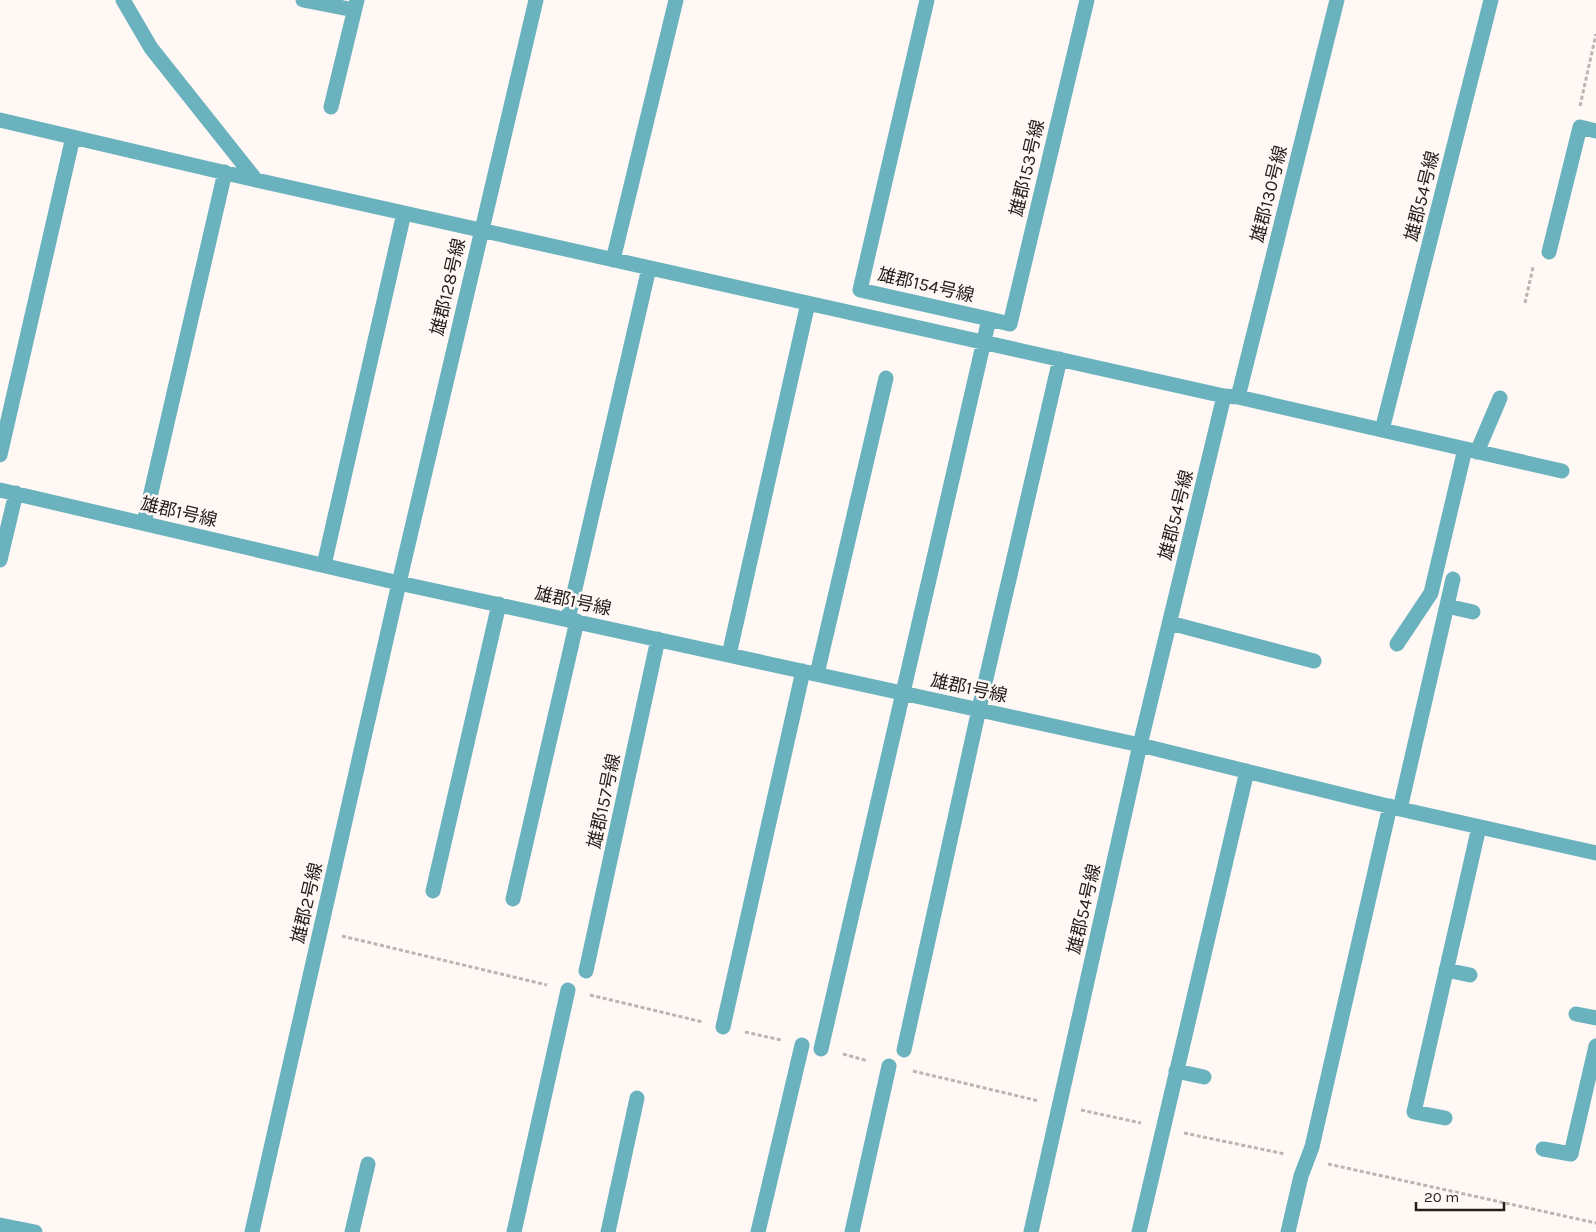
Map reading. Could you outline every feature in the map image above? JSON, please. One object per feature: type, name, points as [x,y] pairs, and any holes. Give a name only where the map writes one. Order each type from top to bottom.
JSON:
[{"type":"street","points":[[122,0],[151,48],[256,180]]},
{"type":"street","points":[[303,0],[355,5],[331,107]]},
{"type":"street","name":"雄郡128号線","points":[[399,582],[536,0]]},
{"type":"street","points":[[613,260],[676,0]]},
{"type":"street","name":"雄郡154号線","points":[[821,1048],[989,319],[860,290],[927,0]]},
{"type":"street","name":"雄郡153号線","points":[[989,319],[1010,324],[1086,0]]},
{"type":"street","name":"雄郡130号線","points":[[1231,397],[1337,0]]},
{"type":"street","name":"雄郡54号線","points":[[1382,430],[1492,0]]},
{"type":"street","points":[[0,120],[256,180],[1562,471]]},
{"type":"street","points":[[1549,252],[1580,127],[1596,131]]},
{"type":"street","points":[[0,455],[73,137]]},
{"type":"street","points":[[144,523],[225,172]]},
{"type":"street","points":[[324,565],[404,213]]},
{"type":"street","points":[[513,899],[649,268]]},
{"type":"street","points":[[729,655],[808,303]]},
{"type":"street","points":[[904,1050],[979,709],[1060,359]]},
{"type":"street","points":[[723,1027],[810,672],[886,378]]},
{"type":"street","name":"雄郡54号線","points":[[1031,1232],[1140,745],[1170,623],[1231,397]]},
{"type":"street","points":[[1397,644],[1431,593],[1471,450],[1500,398]]},
{"type":"street","name":"雄郡1号線","points":[[0,490],[399,582],[1140,745],[1395,807],[1596,853]]},
{"type":"street","points":[[0,560],[16,493]]},
{"type":"street","points":[[1288,1232],[1300,1176],[1312,1147],[1453,579]]},
{"type":"street","name":"雄郡2号線","points":[[252,1232],[399,582]]},
{"type":"street","points":[[433,891],[499,604]]},
{"type":"street","points":[[1447,606],[1473,612]]},
{"type":"street","points":[[1170,623],[1314,661]]},
{"type":"street","name":"雄郡157号線","points":[[586,971],[658,639]]},
{"type":"street","points":[[1139,1232],[1247,771]]},
{"type":"street","points":[[1445,1118],[1414,1112],[1479,826]]},
{"type":"street","points":[[1446,970],[1470,975]]},
{"type":"street","points":[[514,1232],[568,990]]},
{"type":"street","points":[[1576,1014],[1596,1018]]},
{"type":"street","points":[[758,1232],[802,1045]]},
{"type":"street","points":[[1543,1148],[1571,1154],[1596,1046]]},
{"type":"street","points":[[852,1232],[890,1066]]},
{"type":"street","points":[[1176,1071],[1204,1077]]},
{"type":"street","points":[[608,1232],[637,1098]]},
{"type":"street","points":[[352,1232],[368,1164]]},
{"type":"street","points":[[0,1225],[34,1232]]},
{"type":"path","points":[[1580,127],[1579,110],[1596,34]]},
{"type":"path","points":[[1525,303],[1535,257],[1549,252]]},
{"type":"path","points":[[320,930],[802,1045]]},
{"type":"path","points":[[821,1048],[1059,1105],[1596,1223]]}]
